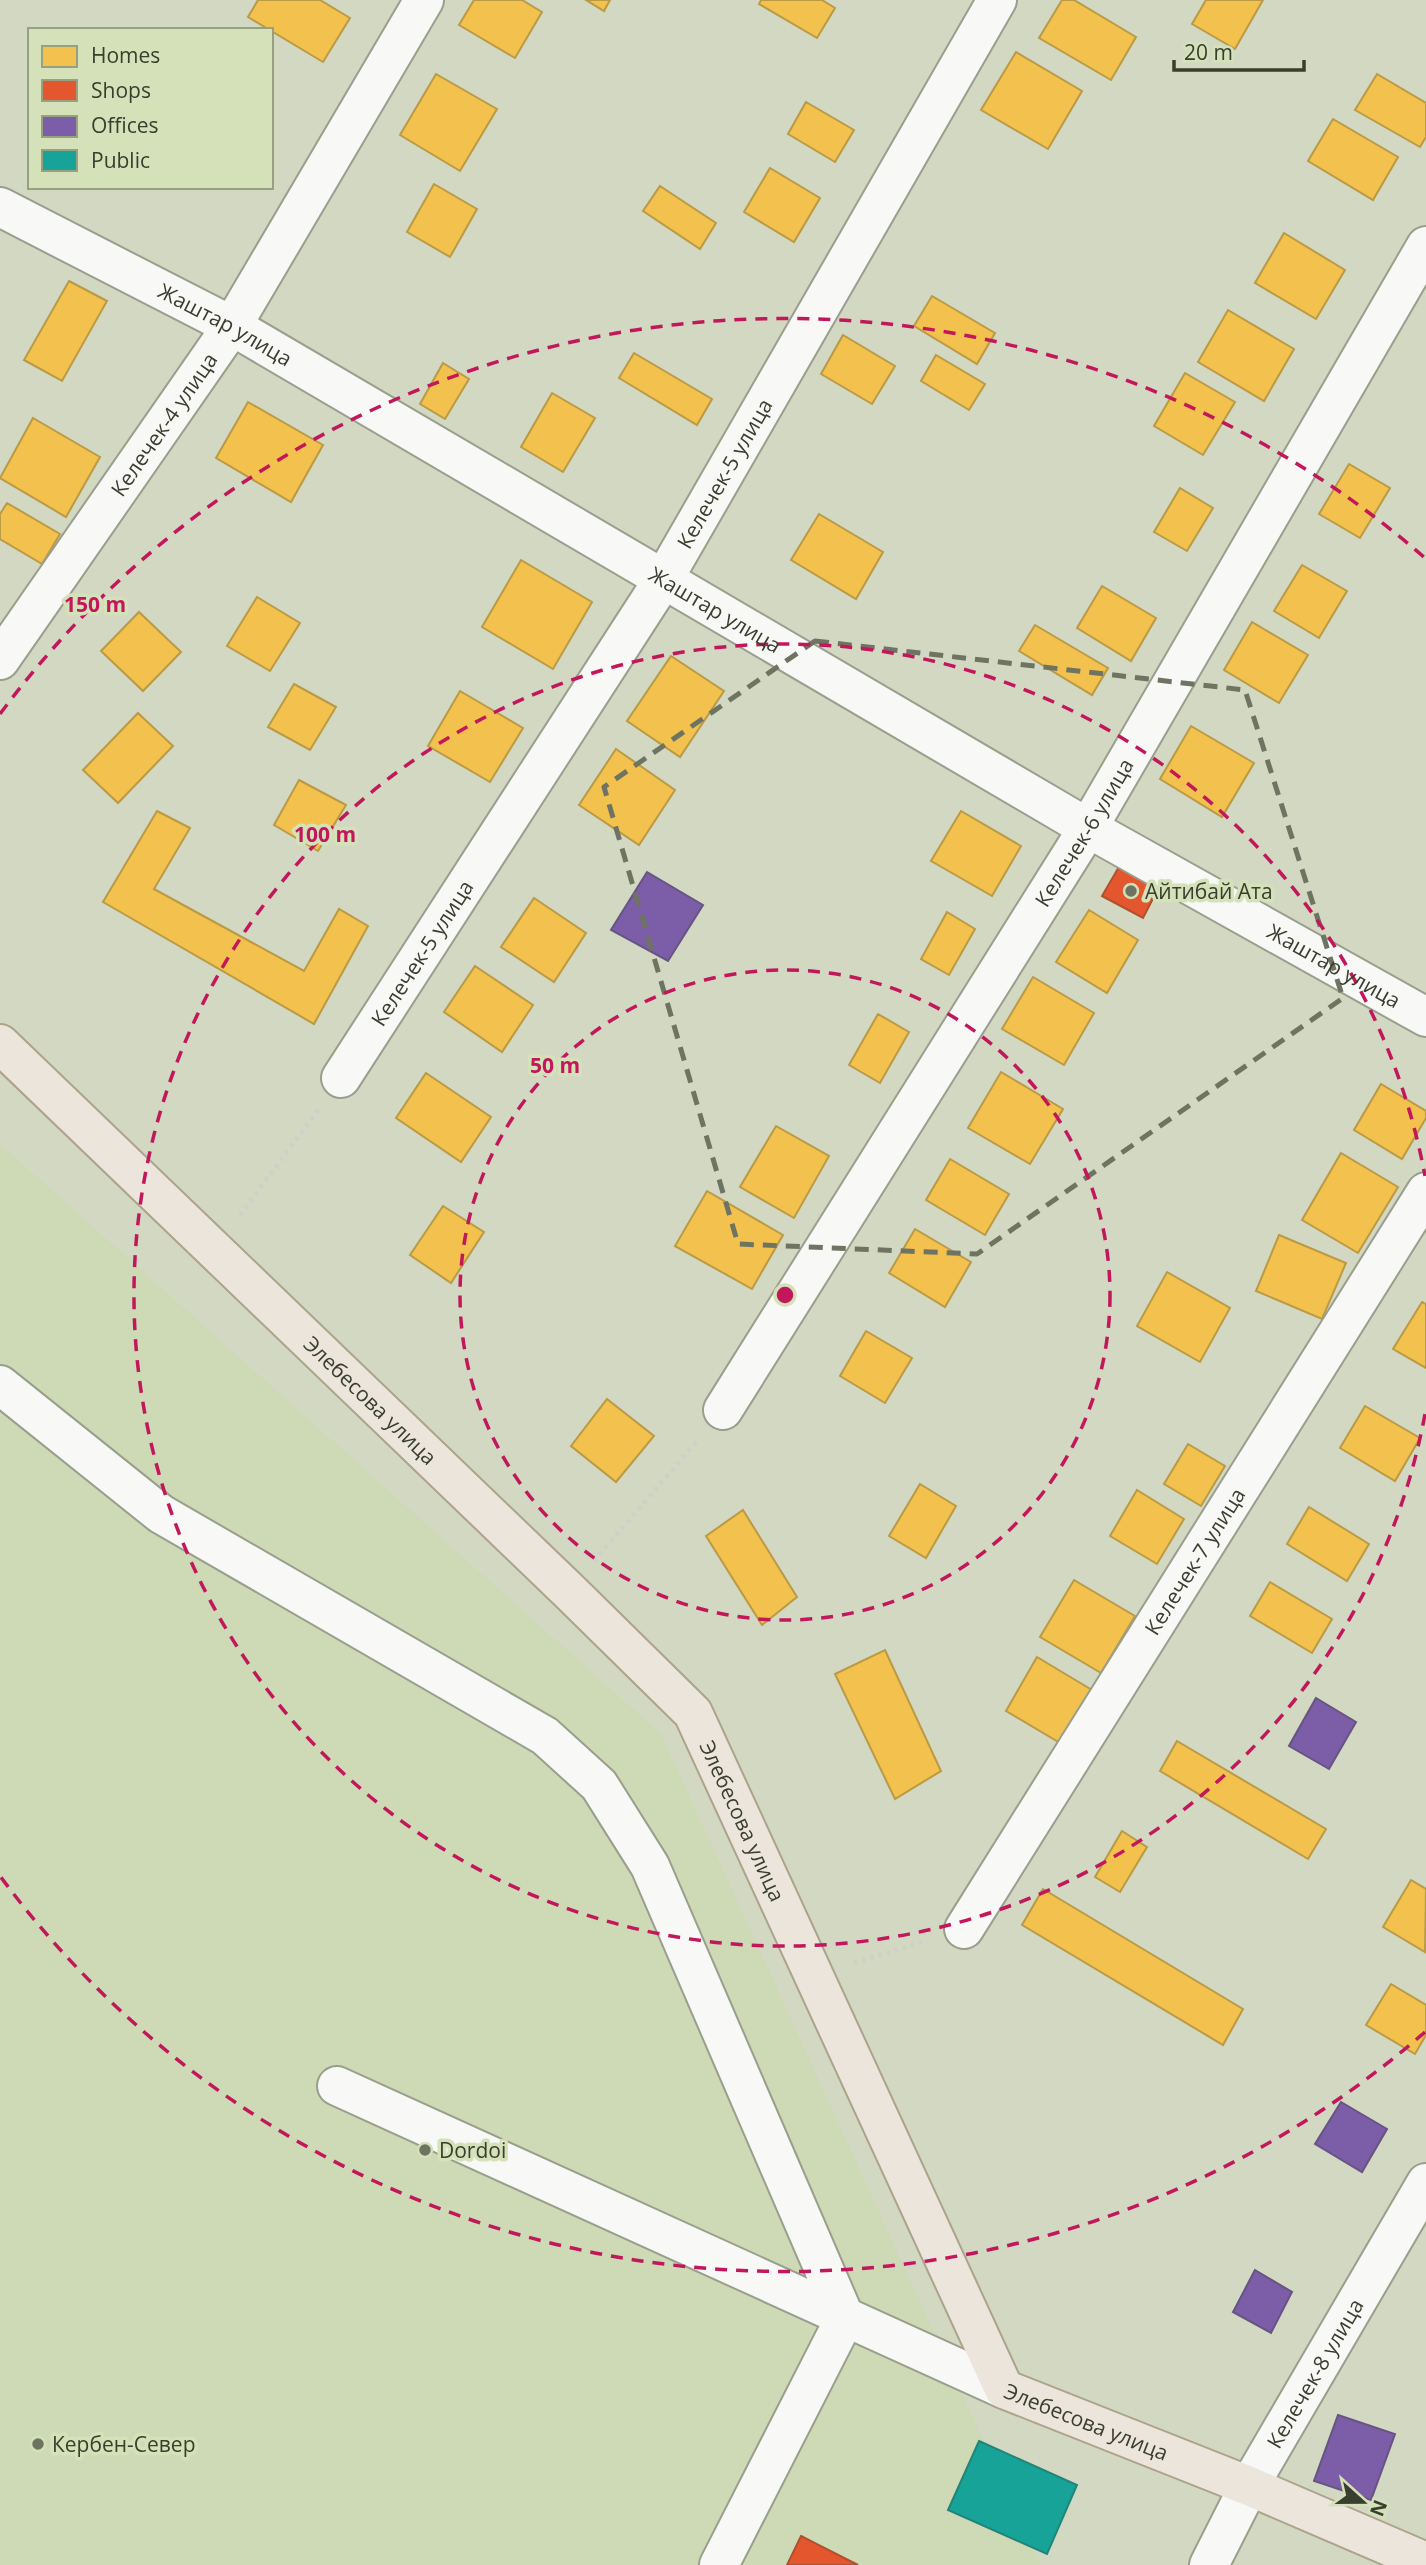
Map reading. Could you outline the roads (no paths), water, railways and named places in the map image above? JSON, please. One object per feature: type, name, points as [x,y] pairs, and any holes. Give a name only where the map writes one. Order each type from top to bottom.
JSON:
[{"type":"main road","name":"Элебесова улица","points":[[0,1044],[569,1591],[692,1713],[1004,2389],[1249,2486],[1426,2562]]},
{"type":"street","name":"Келечек-4 улица","points":[[0,660],[232,326],[424,0]]},
{"type":"street","name":"Келечек-5 улица","points":[[341,1078],[663,580],[997,0]]},
{"type":"street","name":"Жаштар улица","points":[[0,207],[232,326],[1088,828],[1426,1017]]},
{"type":"street","name":"Келечек-6 улица","points":[[723,1410],[1088,828],[1426,246]]},
{"type":"street","name":"Келечек-7 улица","points":[[964,1929],[1426,1192]]},
{"type":"street","points":[[0,1385],[161,1514],[545,1736],[599,1785],[650,1866],[845,2318]]},
{"type":"street","points":[[337,2086],[1004,2389]]},
{"type":"street","name":"Келечек-8 улица","points":[[1209,2565],[1249,2486],[1426,2183]]},
{"type":"street","points":[[719,2565],[845,2318]]},
{"type":"place","name":"Айтибай Ата","points":[[1131,891]]},
{"type":"place","name":"Dordoi","points":[[425,2150]]},
{"type":"place","name":"Кербен-Север","points":[[38,2444]]}]
